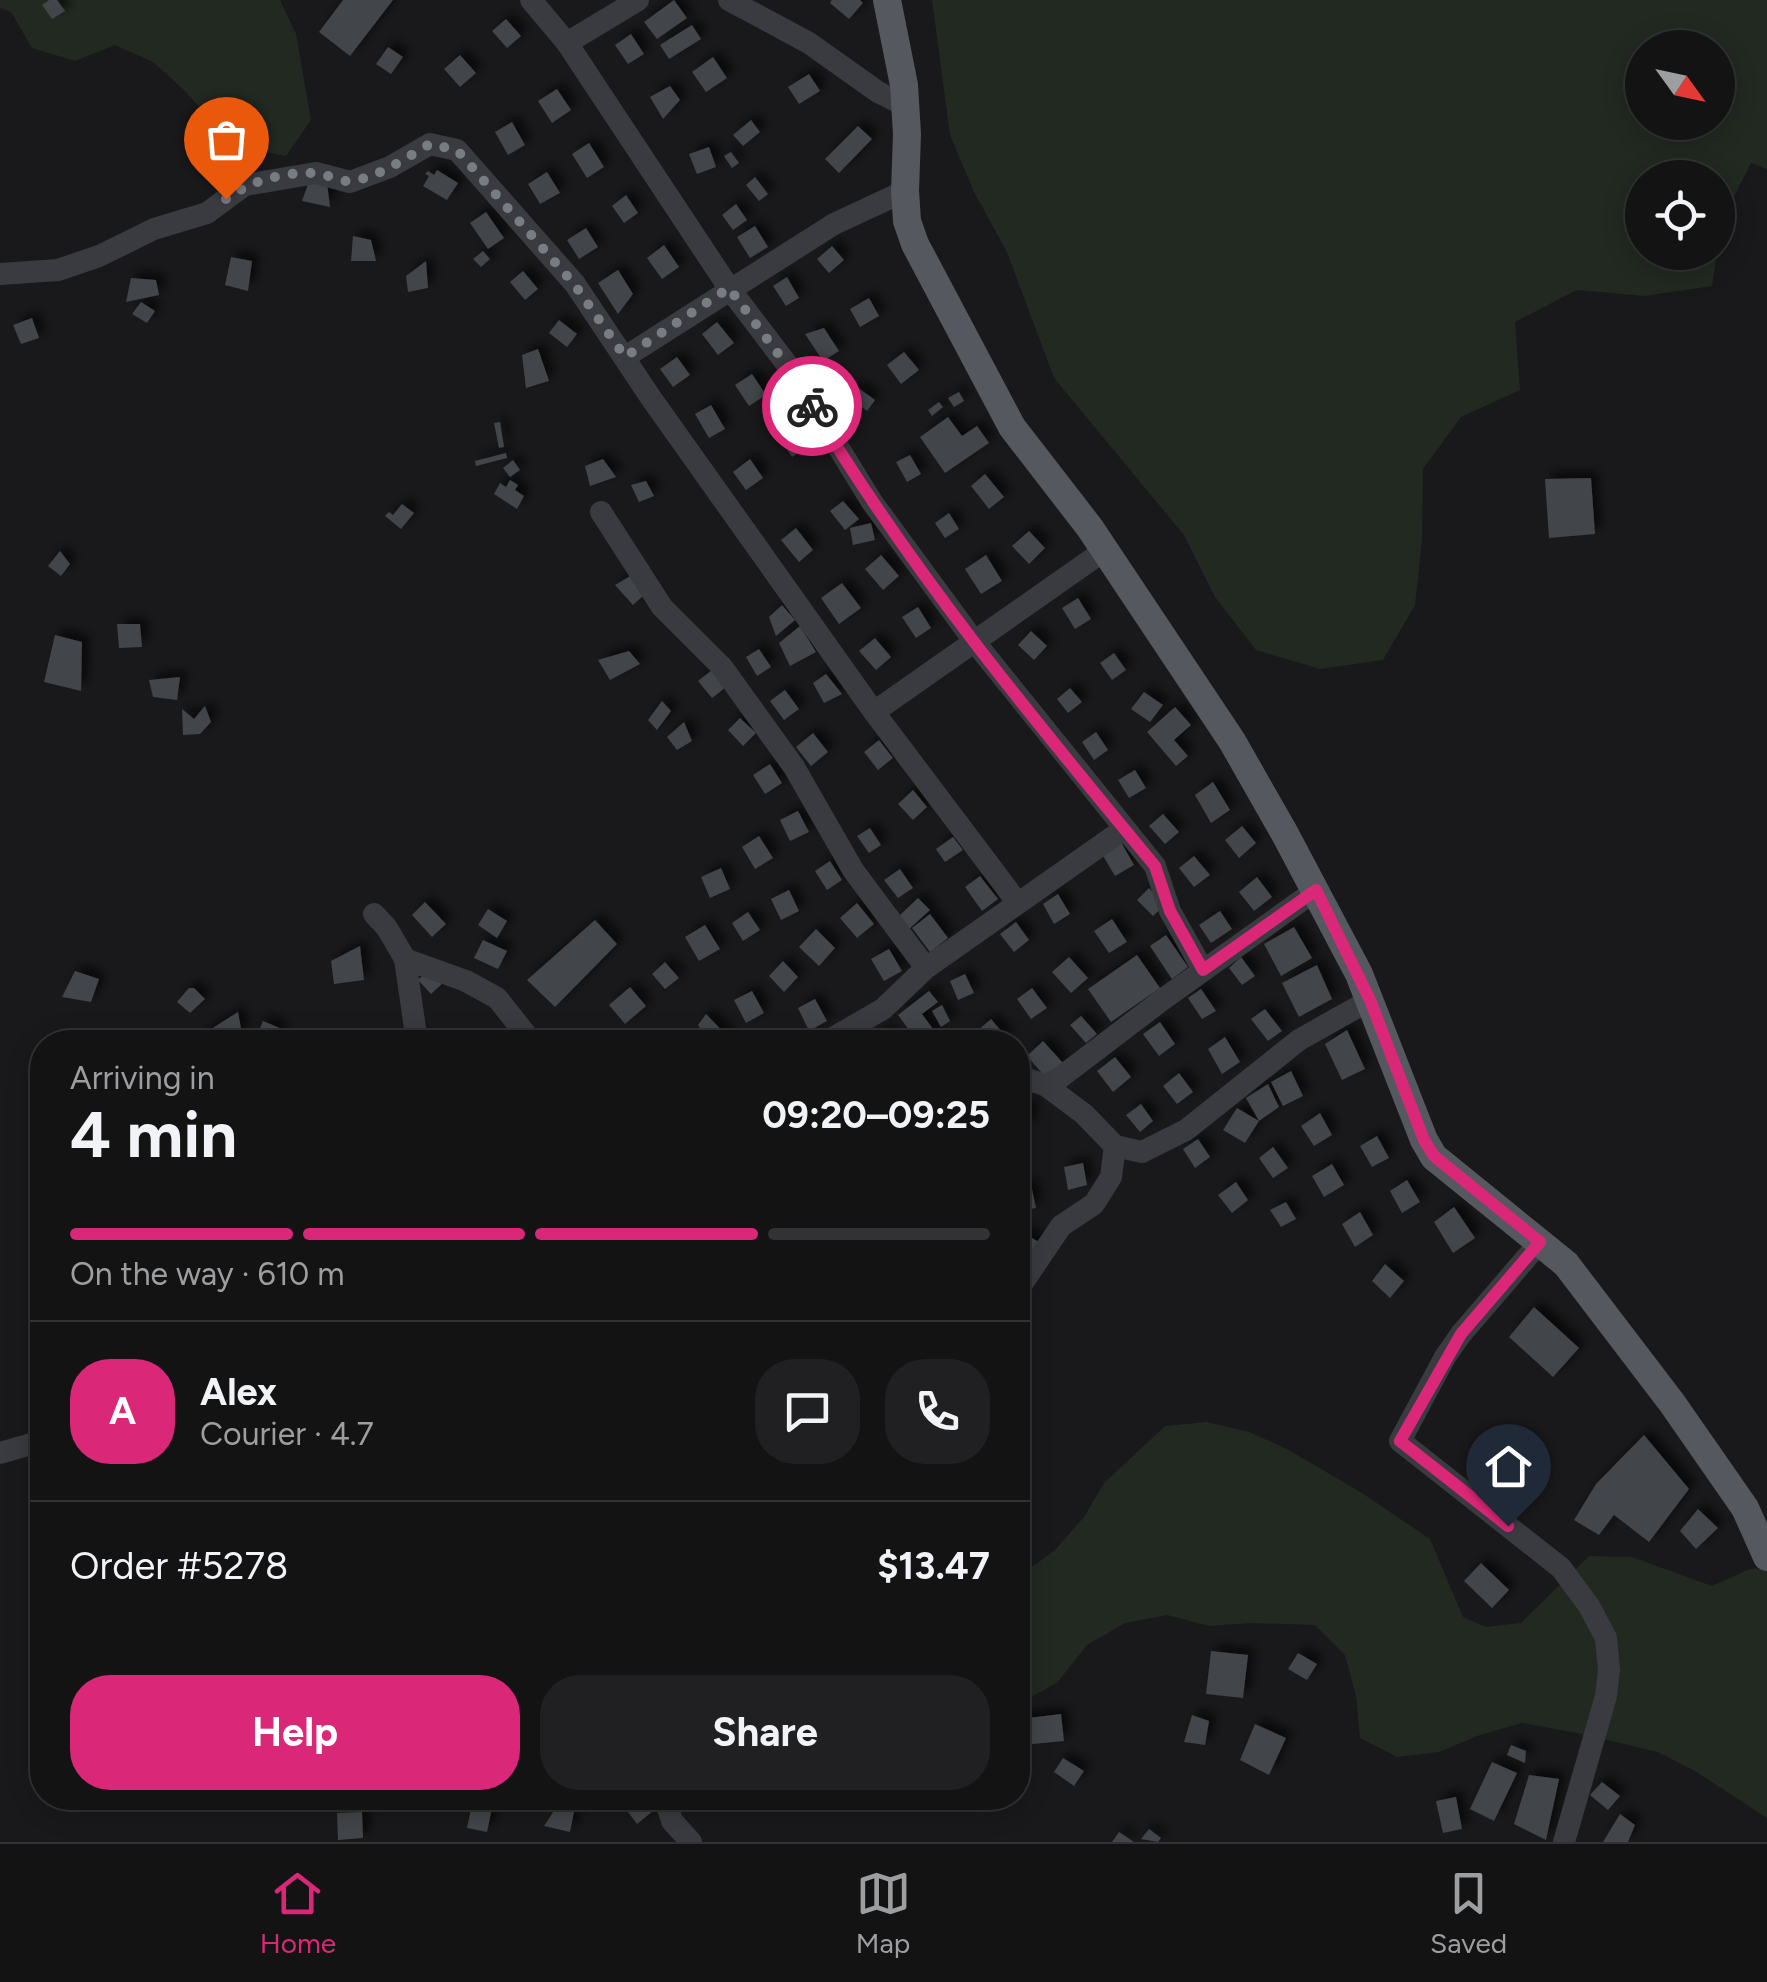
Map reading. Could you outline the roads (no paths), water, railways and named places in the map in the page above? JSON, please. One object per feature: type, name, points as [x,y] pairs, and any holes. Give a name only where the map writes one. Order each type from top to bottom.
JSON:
[{"type":"main road","points":[[886,0],[906,106],[907,220],[915,244],[1012,427],[1105,550],[1232,741],[1316,890],[1370,1000],[1424,1140],[1434,1156],[1566,1264],[1672,1402],[1745,1508],[1767,1557]]},
{"type":"street","points":[[531,0],[567,43],[729,288],[788,367],[872,502],[974,641],[1155,866],[1170,911],[1203,970]]},
{"type":"street","points":[[567,43],[638,0]]},
{"type":"street","points":[[730,0],[809,43],[878,92],[906,106]]},
{"type":"street","points":[[0,274],[58,270],[99,256],[154,229],[207,213],[245,185],[316,173],[350,182],[390,167],[430,144],[457,150],[574,284],[650,398],[874,712],[1018,902]]},
{"type":"street","points":[[625,357],[834,224],[905,191]]},
{"type":"street","points":[[601,512],[662,607],[722,667],[794,767],[853,870],[926,968]]},
{"type":"street","points":[[874,712],[1105,550]]},
{"type":"street","points":[[847,1030],[883,1009],[926,968],[1124,828]]},
{"type":"street","points":[[1045,1085],[1316,890]]},
{"type":"street","points":[[374,914],[405,960],[415,1030]]},
{"type":"street","points":[[405,960],[466,981],[498,998],[523,1030]]},
{"type":"street","points":[[1030,1080],[1045,1085],[1084,1114],[1115,1146],[1142,1152],[1186,1130],[1299,1040],[1370,1000]]},
{"type":"street","points":[[1030,1272],[1060,1226],[1094,1204],[1111,1177],[1115,1146]]},
{"type":"street","points":[[1540,1242],[1461,1334],[1400,1441],[1561,1568],[1589,1606],[1606,1638],[1606,1696],[1564,1842]]},
{"type":"street","points":[[0,1452],[30,1445]]},
{"type":"street","points":[[669,1810],[672,1821],[692,1842]]}]
